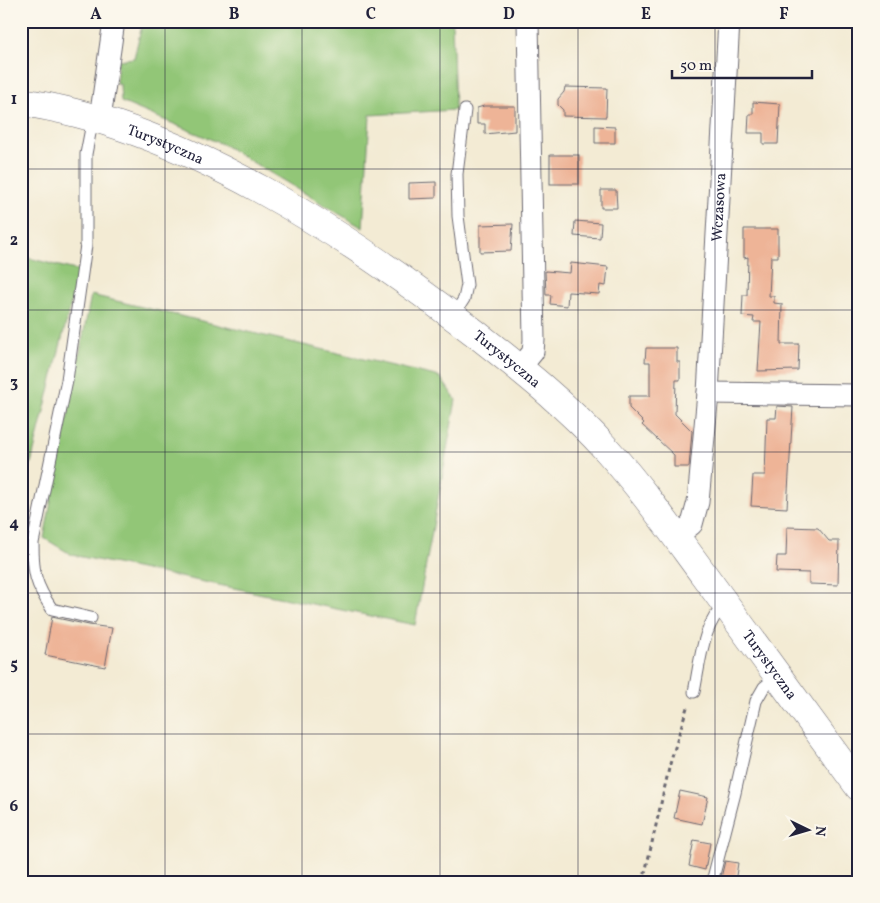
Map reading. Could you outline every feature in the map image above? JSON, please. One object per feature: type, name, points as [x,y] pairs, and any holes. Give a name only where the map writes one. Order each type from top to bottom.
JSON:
[{"type":"main road","name":"Turystyczna","points":[[21,102],[97,118],[188,154],[288,206],[368,256],[453,316],[520,368],[607,450],[676,537],[859,787]]},
{"type":"street","points":[[97,118],[106,90],[114,21]]},
{"type":"street","points":[[520,368],[533,352],[534,340],[528,21]]},
{"type":"street","name":"Wczasowa","points":[[676,537],[689,526],[697,510],[708,393],[729,21]]},
{"type":"street","points":[[708,393],[859,395]]},
{"type":"lane","points":[[453,316],[464,299],[467,285],[458,216],[457,174],[465,110]]},
{"type":"lane","points":[[91,618],[52,609],[38,588],[33,564],[34,543],[67,380],[84,254],[86,154],[97,118]]},
{"type":"lane","points":[[694,692],[708,631],[715,616],[726,604]]},
{"type":"lane","points":[[712,882],[756,701],[764,687],[778,676]]},
{"type":"path","points":[[644,882],[670,764],[686,707],[694,692]]},
{"type":"green space","points":[[143,21],[452,21],[455,110],[370,115],[363,228],[222,144],[121,102],[120,84],[116,83],[118,60],[134,58]]},
{"type":"green space","points":[[21,256],[79,271],[21,503]]},
{"type":"green space","points":[[91,295],[440,377],[456,400],[415,625],[72,555],[44,538]]},
{"type":"building","points":[[565,87],[607,88],[606,117],[563,116],[563,110],[558,105],[558,99],[564,92]]},
{"type":"building","points":[[753,102],[780,104],[778,144],[763,144],[763,133],[748,133],[749,114],[753,114]]},
{"type":"building","points":[[484,106],[515,106],[515,131],[485,134],[485,124],[477,124],[477,108]]},
{"type":"building","points":[[595,126],[615,127],[615,143],[595,143]]},
{"type":"building","points":[[550,155],[579,155],[579,184],[550,184]]},
{"type":"building","points":[[436,182],[436,198],[409,199],[409,183]]},
{"type":"building","points":[[601,190],[616,190],[617,208],[601,208]]},
{"type":"building","points":[[575,221],[601,223],[600,238],[574,236]]},
{"type":"building","points":[[513,224],[511,251],[480,252],[480,225]]},
{"type":"building","points":[[744,229],[778,229],[778,257],[771,257],[769,296],[774,296],[774,303],[782,304],[781,344],[799,344],[798,370],[758,371],[761,322],[753,322],[754,317],[742,316],[743,295],[747,295],[748,257],[744,258]]},
{"type":"building","points":[[571,263],[608,267],[606,286],[600,285],[599,294],[568,292],[567,306],[550,304],[551,295],[546,295],[545,271],[570,273]]},
{"type":"building","points":[[646,348],[677,348],[677,362],[680,362],[680,380],[676,380],[675,414],[692,431],[689,467],[674,467],[674,455],[642,425],[644,423],[629,408],[629,396],[650,396],[650,362],[645,362]]},
{"type":"building","points":[[777,406],[793,407],[787,508],[751,506],[753,475],[765,475],[767,418],[776,418]]},
{"type":"building","points":[[787,527],[818,528],[829,541],[839,541],[838,585],[809,584],[809,573],[776,572],[777,556],[786,556]]},
{"type":"building","points":[[52,617],[112,628],[105,667],[45,655]]},
{"type":"building","points":[[680,791],[708,797],[702,824],[674,818]]},
{"type":"building","points":[[694,840],[710,843],[705,870],[689,866]]},
{"type":"building","points":[[725,861],[738,863],[735,882],[720,882]]}]
